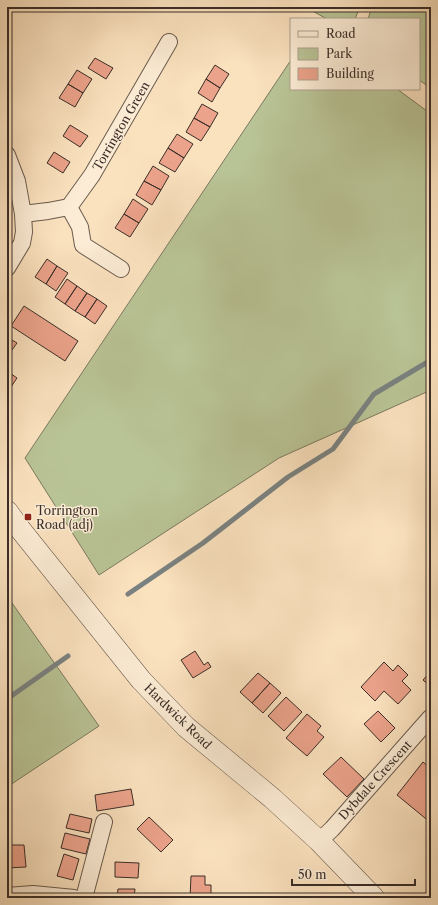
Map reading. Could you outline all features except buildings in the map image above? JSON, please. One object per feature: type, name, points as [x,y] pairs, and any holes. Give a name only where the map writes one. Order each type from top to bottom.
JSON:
[{"type":"street","name":"Torrington Green","points":[[68,207],[92,175],[169,42]]},
{"type":"street","points":[[7,155],[17,181],[24,214],[24,232],[22,243],[7,268]]},
{"type":"street","points":[[24,214],[68,207],[80,227],[83,245],[121,269]]},
{"type":"street","name":"Hardwick Road","points":[[7,511],[141,680],[186,727],[272,798],[319,841],[374,898]]},
{"type":"street","name":"Dybdale Crescent","points":[[319,841],[332,829],[430,718]]},
{"type":"street","points":[[84,898],[104,822]]},
{"type":"street","points":[[7,896],[33,894],[74,898]]},
{"type":"green space","points":[[360,7],[355,18],[325,18],[307,8]]},
{"type":"green space","points":[[372,7],[431,7],[431,88],[420,81],[420,18],[368,18]]},
{"type":"green space","points":[[290,61],[290,90],[398,90],[431,114],[431,390],[279,458],[99,575],[25,458]]},
{"type":"green space","points":[[7,596],[99,726],[7,787]]},
{"type":"waterway","points":[[128,594],[203,543],[288,477],[333,449],[374,394],[431,360]]},
{"type":"waterway","points":[[7,699],[68,656]]},
{"type":"place","name":"Torrington Road (adj)","points":[[28,517]]}]
